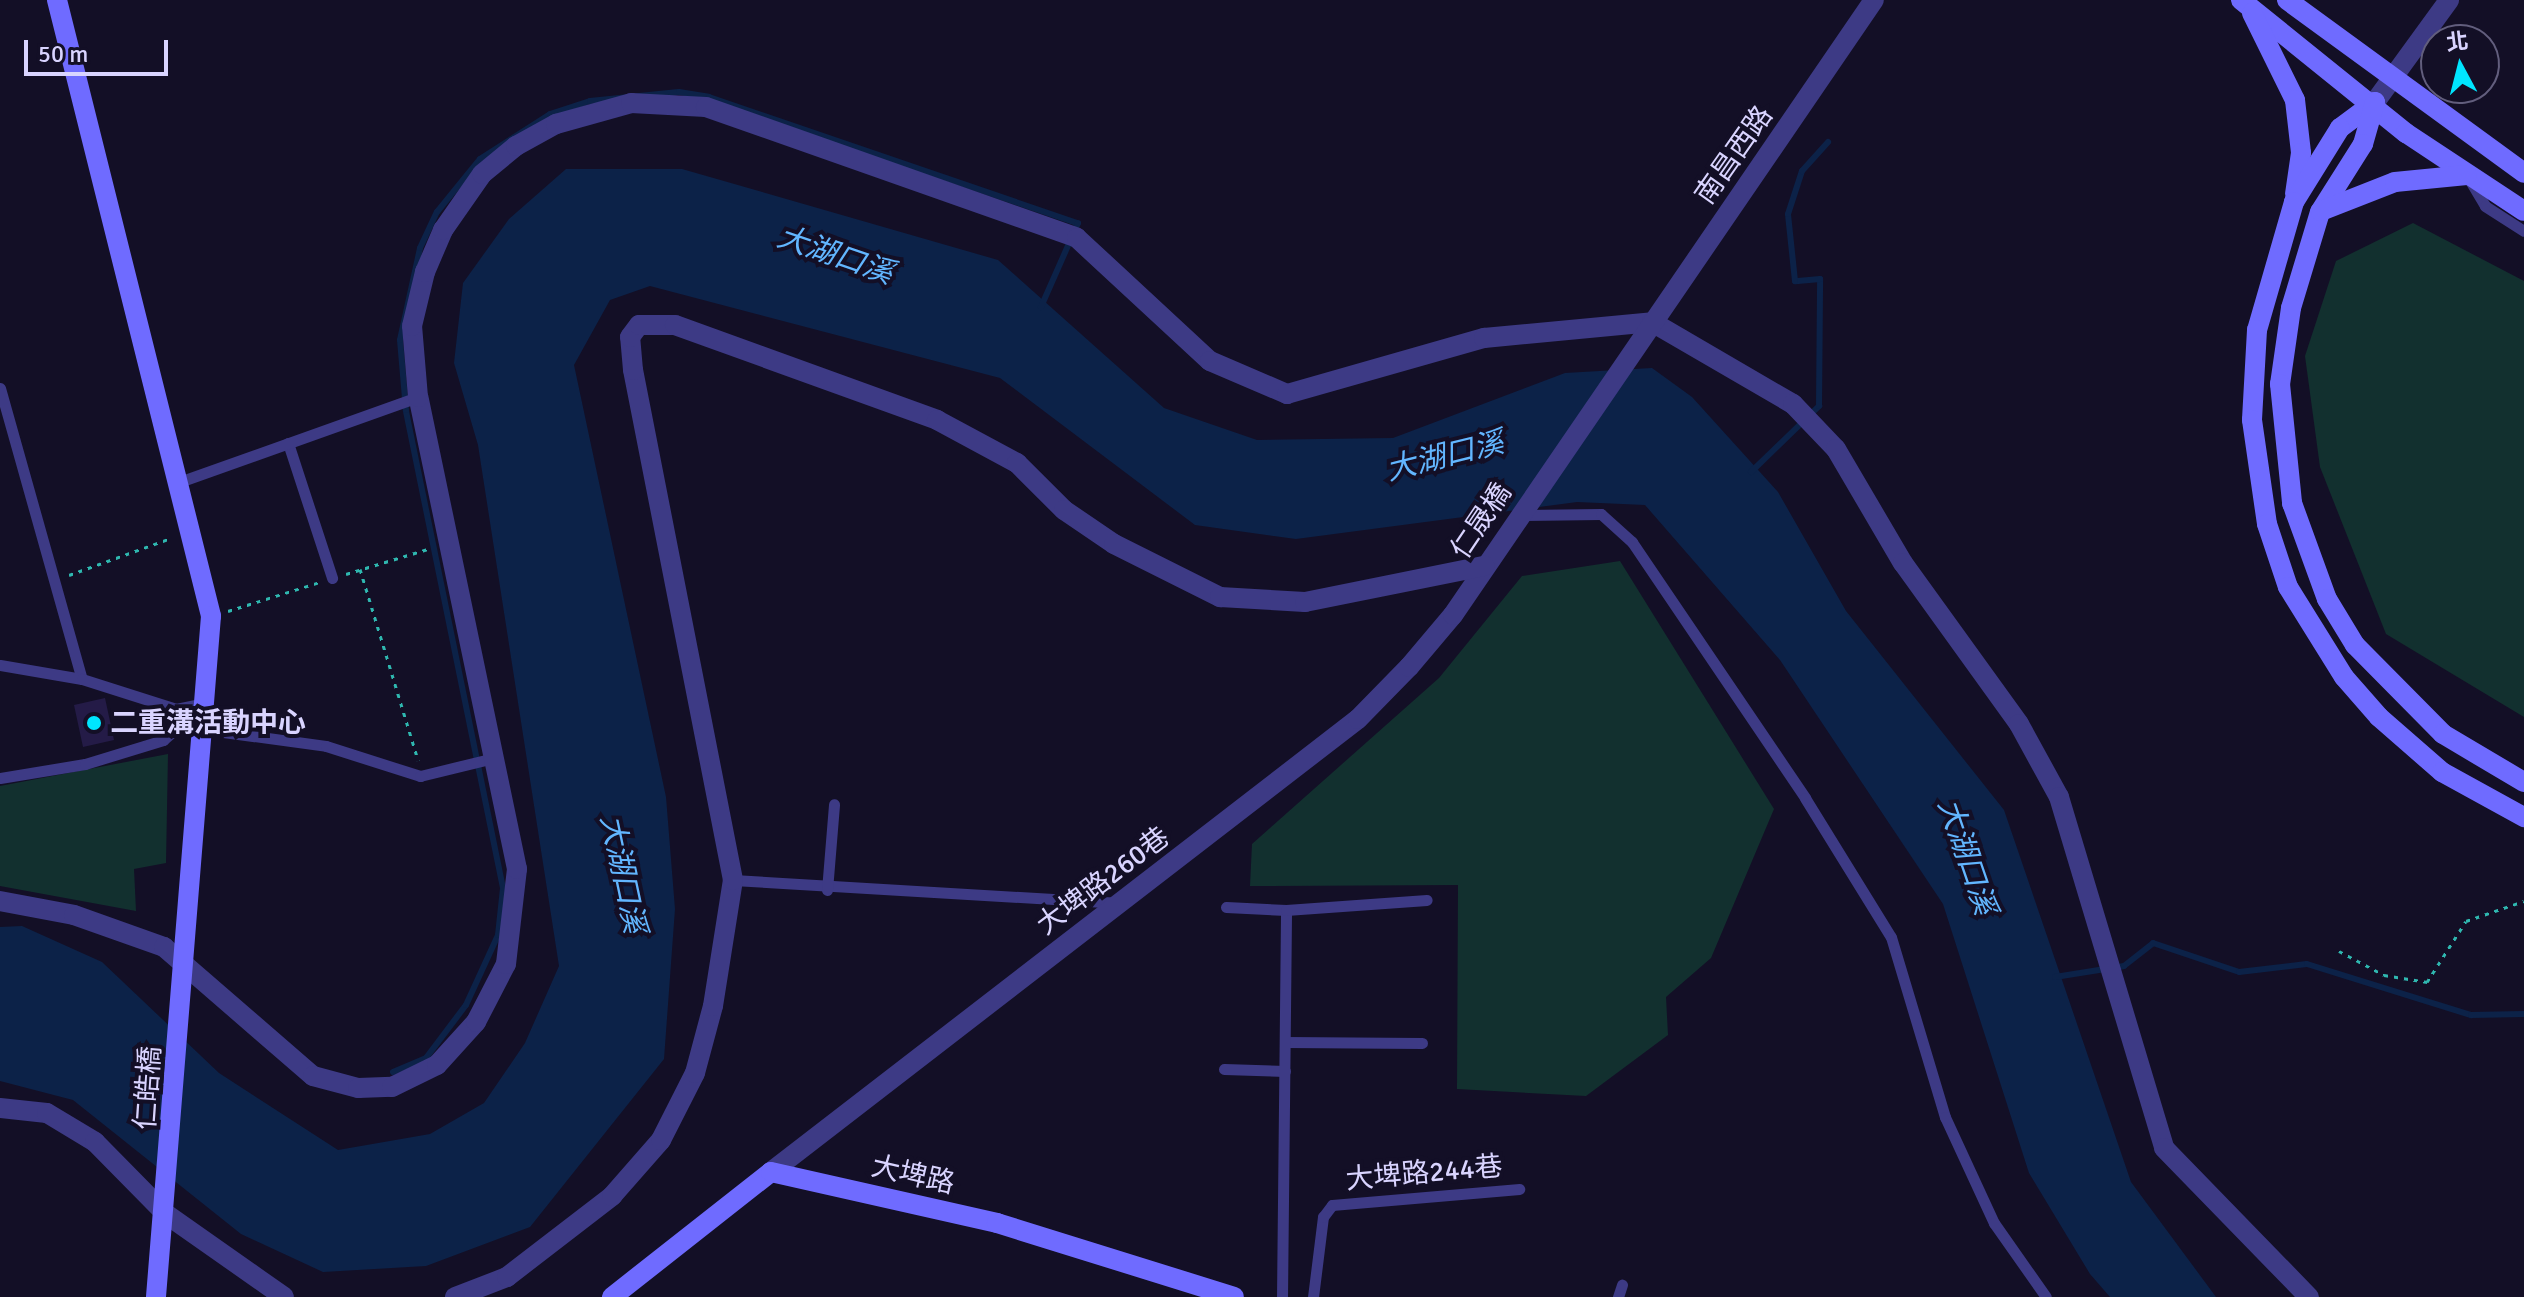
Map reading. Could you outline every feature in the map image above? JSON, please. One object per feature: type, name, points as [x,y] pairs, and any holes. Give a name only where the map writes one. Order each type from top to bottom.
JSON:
[{"type":"street","name":"仁皓橋","points":[[57,0],[195,530],[211,616],[169,1188],[156,1297]]},
{"type":"street","name":"南昌西路","points":[[1639,340],[1874,0]]},
{"type":"street","points":[[2287,0],[2524,173]]},
{"type":"street","points":[[2294,202],[2340,128],[2375,102],[2449,0]]},
{"type":"street","points":[[2245,3],[2467,175],[2524,211]]},
{"type":"street","points":[[2245,3],[2295,100],[2301,153],[2294,202],[2257,330],[2253,405],[2258,475],[2288,587],[2344,677],[2379,717],[2442,772],[2524,817]]},
{"type":"street","points":[[2375,102],[2363,144],[2320,212],[2291,308],[2280,384],[2299,532],[2327,599],[2378,673],[2443,734],[2524,782]]},
{"type":"street","points":[[0,901],[74,915],[164,947],[313,1076],[358,1088],[392,1087],[437,1065],[476,1022],[506,964],[517,869],[418,397],[412,326],[425,272],[443,230],[482,174],[556,124],[631,103],[706,107],[1077,238],[1210,361],[1287,394],[1484,338],[1652,322],[1793,404],[1836,449],[1903,563],[2019,724],[2059,797],[2164,1148],[2309,1297]]},
{"type":"street","points":[[2320,212],[2395,182],[2467,175]]},
{"type":"street","points":[[455,1297],[507,1277],[553,1247],[661,1140],[695,1073],[733,880],[633,370],[630,337],[639,325],[675,325],[937,420],[1017,463],[1064,510],[1114,544],[1220,597],[1305,602],[1484,566]]},
{"type":"street","name":"仁晟橋","points":[[1453,615],[1639,340]]},
{"type":"street","name":"大埤路260巷","points":[[771,1172],[1358,719],[1453,615]]},
{"type":"street","points":[[0,1108],[47,1113],[95,1142],[166,1214],[284,1297]]},
{"type":"street","points":[[612,1297],[771,1172]]},
{"type":"street","name":"大埤路","points":[[771,1172],[997,1223],[1234,1297]]},
{"type":"lane","points":[[2498,154],[2524,161]]},
{"type":"lane","points":[[2467,175],[2485,206],[2524,231]]},
{"type":"lane","points":[[0,388],[4,416],[82,679]]},
{"type":"lane","points":[[182,481],[418,397]]},
{"type":"lane","points":[[288,443],[332,578]]},
{"type":"lane","points":[[1519,515],[1601,514],[1632,542],[1770,747],[1891,937],[1945,1117],[1994,1223],[2046,1297]]},
{"type":"lane","points":[[0,665],[82,679],[176,709],[207,703]]},
{"type":"lane","points":[[176,709],[179,726]]},
{"type":"lane","points":[[0,778],[85,764],[163,740],[179,726],[326,746],[420,776],[494,758]]},
{"type":"lane","points":[[827,890],[834,804]]},
{"type":"lane","points":[[733,880],[827,890],[1120,903]]},
{"type":"lane","points":[[1226,907],[1286,910],[1427,900]]},
{"type":"lane","points":[[1282,1297],[1286,910]]},
{"type":"lane","points":[[1285,1042],[1422,1043]]},
{"type":"lane","points":[[1224,1069],[1285,1071]]},
{"type":"lane","name":"大埤路244巷","points":[[1313,1297],[1323,1217],[1332,1205],[1519,1189]]},
{"type":"path","points":[[54,581],[195,530]]},
{"type":"path","points":[[360,569],[415,730],[420,776]]},
{"type":"path","points":[[2339,951],[2384,975],[2427,982],[2466,921],[2524,901]]},
{"type":"green space","points":[[2413,223],[2524,281],[2524,717],[2386,634],[2320,467],[2305,356],[2336,261]]},
{"type":"green space","points":[[1620,561],[1774,809],[1711,958],[1666,997],[1668,1035],[1586,1096],[1457,1089],[1458,885],[1250,886],[1252,844],[1439,678],[1522,576]]},
{"type":"green space","points":[[168,754],[166,863],[134,869],[136,911],[0,886],[0,786]]},
{"type":"water","name":"大湖口溪","points":[[566,169],[682,169],[998,260],[1164,408],[1257,440],[1393,438],[1565,373],[1652,368],[1692,397],[1778,492],[1846,611],[2004,810],[2131,1182],[2216,1297],[2110,1297],[2090,1274],[2029,1173],[1943,904],[1780,660],[1645,505],[1577,502],[1296,539],[1195,525],[1000,378],[650,286],[610,300],[574,365],[666,797],[675,909],[664,1059],[530,1227],[426,1266],[323,1272],[241,1234],[73,1100],[0,1081],[0,927],[22,926],[102,962],[219,1073],[338,1150],[430,1134],[484,1103],[525,1043],[559,966],[478,445],[454,363],[463,283],[509,219]]},
{"type":"building","name":"二重溝活動中心","points":[[105,698],[114,740],[83,747],[74,705]]},
{"type":"waterway","points":[[393,1072],[426,1058],[466,1005],[498,935],[503,888],[406,410],[400,340],[420,248],[437,212],[480,159],[550,114],[590,101],[679,92],[709,97],[1078,223],[1041,307]]},
{"type":"waterway","points":[[1751,472],[1819,406],[1820,279],[1795,281],[1788,214],[1802,171],[1828,142]]},
{"type":"waterway","points":[[2055,977],[2124,966],[2153,943],[2239,972],[2307,964],[2471,1015],[2524,1014]]},
{"type":"place","name":"二重溝活動中心","points":[[94,723]]}]
